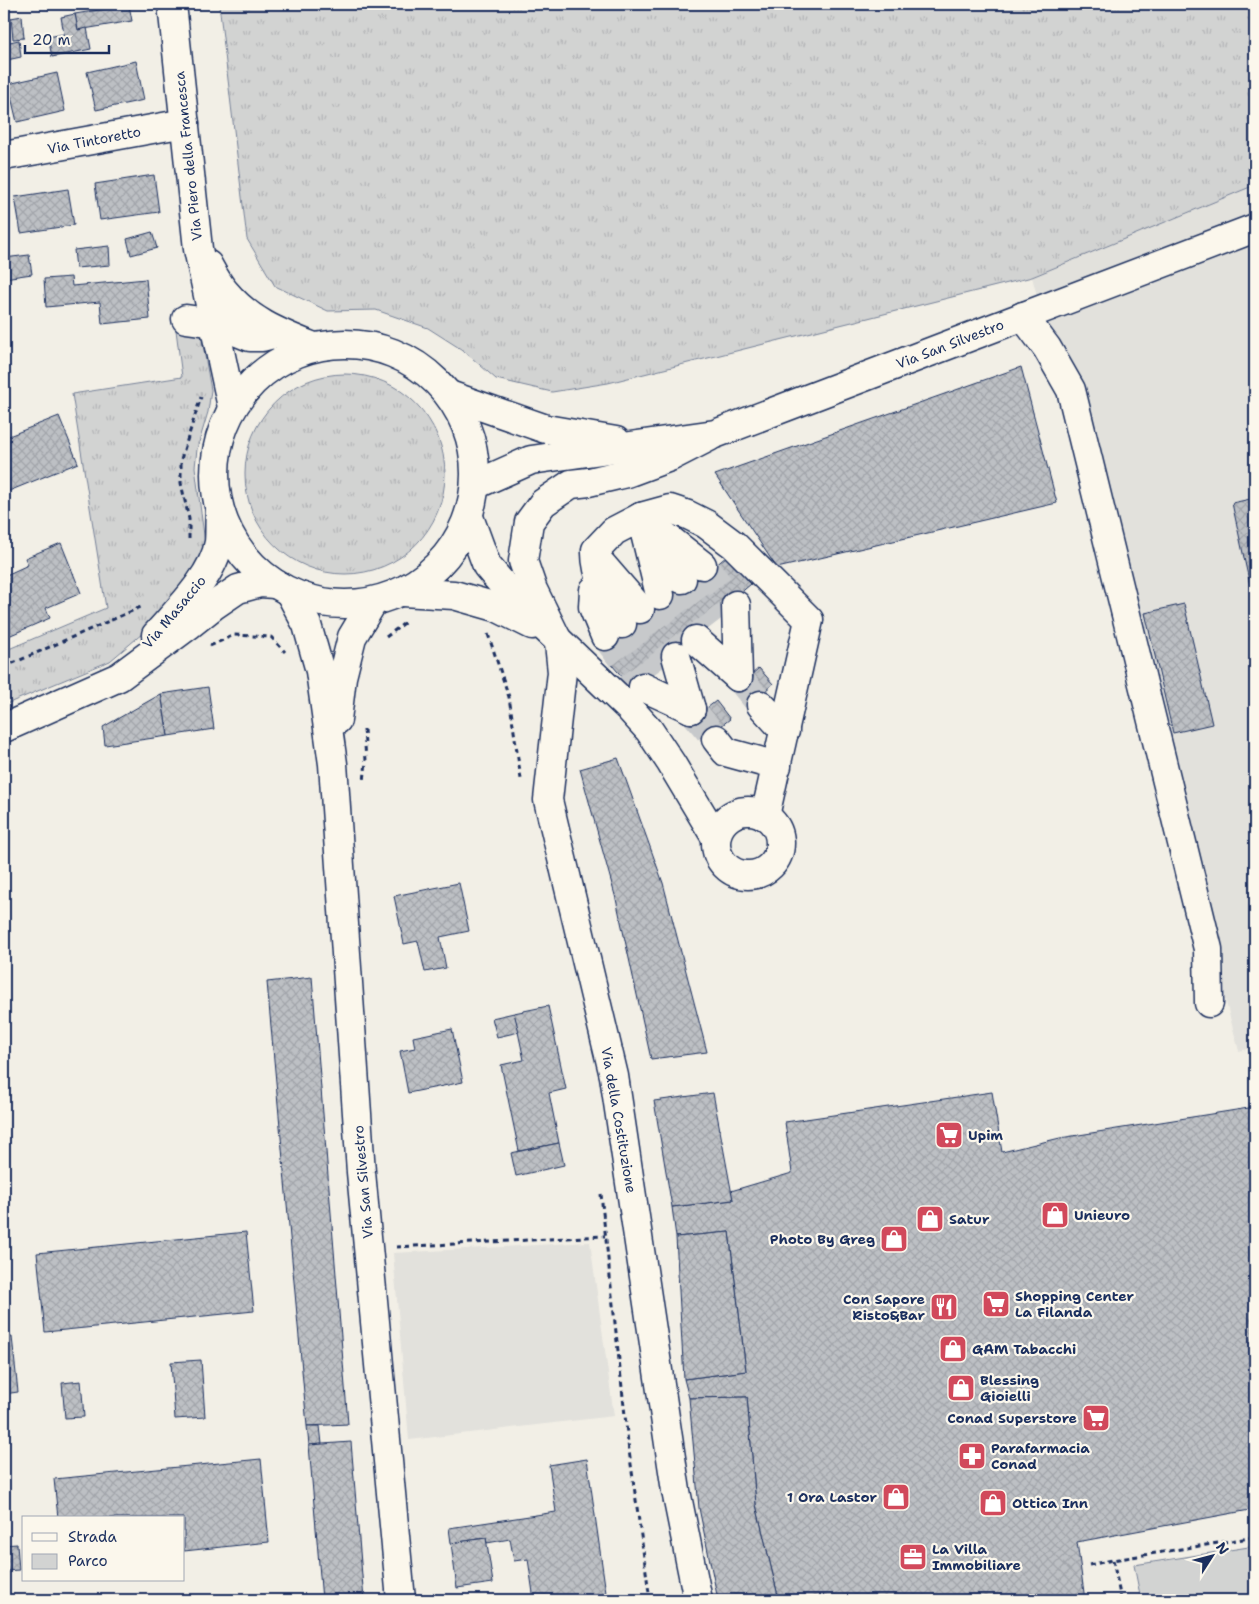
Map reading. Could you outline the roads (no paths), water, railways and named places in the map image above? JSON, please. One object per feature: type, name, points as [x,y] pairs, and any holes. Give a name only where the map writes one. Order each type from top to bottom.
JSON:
[{"type":"main road","name":"Via Piero della Francesca","points":[[172,4],[198,249],[232,407]]},
{"type":"main road","name":"Via Tintoretto","points":[[4,156],[185,123]]},
{"type":"main road","name":"Via San Silvestro","points":[[475,486],[531,460],[715,434],[1255,228]]},
{"type":"main road","name":"Via Piero della Francesca","points":[[198,249],[224,291],[240,307],[277,333],[314,347]]},
{"type":"main road","points":[[1023,316],[1047,348],[1071,390],[1208,949],[1209,1003]]},
{"type":"main road","points":[[186,319],[215,323],[250,337],[262,338],[277,333]]},
{"type":"main road","points":[[340,344],[384,350],[425,371],[449,395],[465,424],[473,450],[475,486],[468,517],[454,547],[429,574],[402,592],[373,602],[318,602],[282,588],[253,567],[230,535],[220,511],[216,493],[217,450],[232,407],[259,376],[296,353],[314,347],[340,344]]},
{"type":"main road","name":"Via San Silvestro","points":[[449,395],[546,429],[640,445]]},
{"type":"main road","name":"Via della Costituzione","points":[[698,1600],[676,1491],[614,1076],[548,800],[562,672],[560,642],[533,590],[522,561],[529,522],[543,503],[572,484],[627,473],[670,457],[715,434]]},
{"type":"main road","points":[[641,517],[632,616],[608,600],[596,558],[596,550],[614,531],[641,517],[670,509],[706,524],[734,545],[809,620],[777,766],[754,813]]},
{"type":"main road","name":"Via Masaccio","points":[[119,677],[179,610],[210,570],[218,543],[220,511]]},
{"type":"main road","points":[[468,517],[487,566],[515,599],[630,709],[649,730],[716,838]]},
{"type":"main road","points":[[641,517],[692,572]]},
{"type":"main road","name":"Via Masaccio","points":[[4,728],[119,677],[238,589],[260,583],[282,588]]},
{"type":"main road","name":"Via San Silvestro","points":[[282,588],[306,625],[320,671],[333,764],[361,1172],[401,1600]]},
{"type":"main road","points":[[402,592],[454,595],[496,607],[560,642]]},
{"type":"main road","name":"Via San Silvestro","points":[[333,764],[342,677],[352,637],[373,602]]},
{"type":"main road","points":[[668,664],[738,678],[726,614]]},
{"type":"main road","points":[[668,664],[691,709],[668,664]]},
{"type":"main road","points":[[761,705],[785,731]]},
{"type":"main road","points":[[716,739],[726,752],[777,766]]},
{"type":"main road","points":[[671,763],[691,782],[711,796],[754,813],[774,823],[780,841],[780,851],[776,860],[763,872],[748,875],[739,874],[723,864],[716,848],[716,838],[725,820],[733,814],[754,813]]},
{"type":"tunnel","points":[[702,565],[736,605]]},
{"type":"tunnel","points":[[682,579],[716,623]]},
{"type":"tunnel","points":[[660,595],[696,640]]},
{"type":"tunnel","points":[[640,609],[676,656]]},
{"type":"tunnel","points":[[622,624],[657,672]]},
{"type":"tunnel","points":[[605,636],[643,687]]},
{"type":"tunnel","points":[[738,677],[761,705]]},
{"type":"tunnel","points":[[691,709],[716,739]]},
{"type":"place","name":"Upim","points":[[949,1135]]},
{"type":"place","name":"Unieuro","points":[[1055,1215]]},
{"type":"place","name":"Satur","points":[[930,1219]]},
{"type":"place","name":"Photo By Greg","points":[[894,1239]]},
{"type":"place","name":"Shopping Center La Filanda","points":[[996,1304]]},
{"type":"place","name":"Con Sapore Risto&Bar","points":[[944,1307]]},
{"type":"place","name":"GAM Tabacchi","points":[[953,1349]]},
{"type":"place","name":"Blessing Gioielli","points":[[961,1388]]},
{"type":"place","name":"Conad Superstore","points":[[1096,1418]]},
{"type":"place","name":"Parafarmacia Conad","points":[[972,1456]]},
{"type":"place","name":"1 Ora Lastor","points":[[896,1497]]},
{"type":"place","name":"Ottica Inn","points":[[993,1503]]},
{"type":"place","name":"La Villa Immobiliare","points":[[913,1557]]}]
